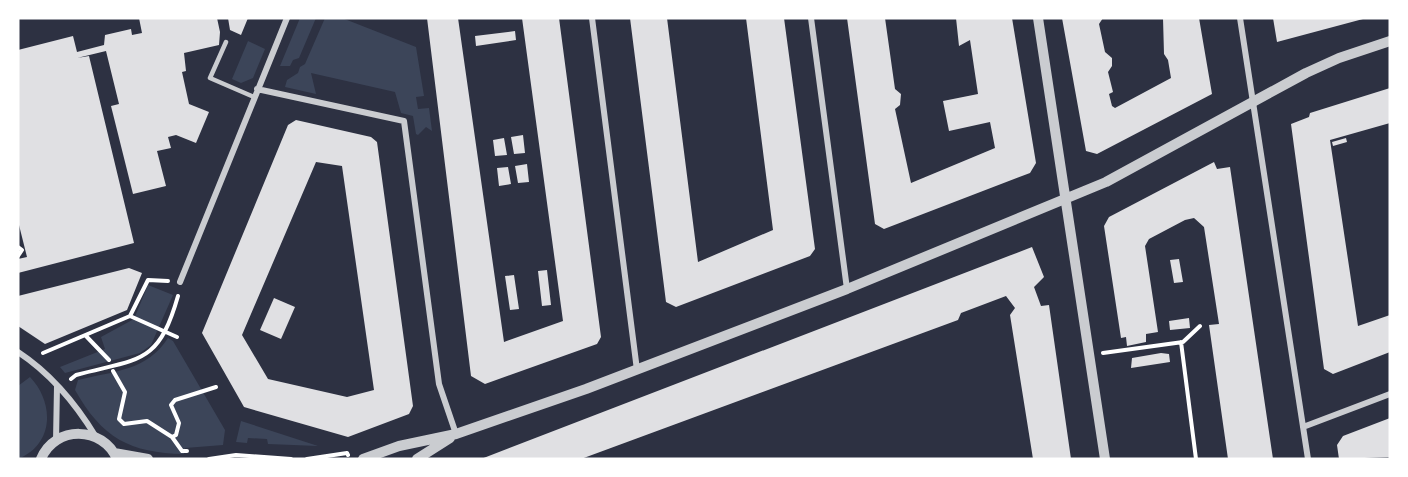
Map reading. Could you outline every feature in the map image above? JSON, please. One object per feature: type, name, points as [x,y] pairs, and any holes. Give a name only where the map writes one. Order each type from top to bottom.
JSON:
[{"type":"street","points":[[180,282],[287,18]]},
{"type":"street","points":[[592,18],[637,370]]},
{"type":"street","points":[[811,18],[847,289]]},
{"type":"street","points":[[1038,18],[1105,459]]},
{"type":"street","points":[[1240,18],[1308,459]]},
{"type":"street","points":[[363,459],[399,446],[456,434],[637,370],[847,289],[1106,182],[1339,58],[1390,42]]},
{"type":"street","points":[[257,88],[404,121],[439,384],[456,434]]},
{"type":"street","points":[[18,352],[35,363],[74,404],[97,437],[115,456],[148,459]]},
{"type":"street","points":[[56,441],[57,386]]},
{"type":"street","points":[[1303,427],[1390,394]]},
{"type":"street","points":[[41,459],[56,441],[74,434],[97,437]]},
{"type":"street","points":[[417,459],[456,434]]},
{"type":"lane","points":[[226,42],[210,78],[254,98]]},
{"type":"path","points":[[18,247],[22,250],[18,256]]},
{"type":"path","points":[[43,353],[130,316],[148,280],[180,282],[177,298],[157,346],[146,355],[76,375],[57,386]]},
{"type":"path","points":[[130,316],[177,337]]},
{"type":"path","points":[[1090,354],[1181,342],[1200,326]]},
{"type":"path","points":[[86,336],[109,360]]},
{"type":"path","points":[[1181,342],[1196,459]]},
{"type":"path","points":[[113,371],[125,392],[119,419],[124,424],[147,421],[172,437],[182,452],[187,452]]},
{"type":"path","points":[[172,437],[176,435],[179,423],[171,405],[175,400],[216,387]]},
{"type":"path","points":[[307,459],[347,453],[349,459]]},
{"type":"path","points":[[209,459],[236,455],[291,459]]},
{"type":"shaded area","points":[[300,18],[316,18],[299,58],[293,60],[290,66],[280,66]]},
{"type":"shaded area","points":[[325,18],[342,18],[416,47],[424,96],[416,97],[418,109],[429,108],[432,131],[426,127],[418,135],[416,134],[413,116],[401,113],[395,92],[311,73],[316,94],[285,87],[287,80],[298,73],[300,67],[305,64]]},
{"type":"shaded area","points":[[248,41],[265,49],[253,78],[241,83],[232,79]]},
{"type":"shaded area","points":[[148,285],[173,295],[151,345],[140,353],[65,373],[60,367],[105,349],[101,337],[134,319]]},
{"type":"shaded area","points":[[168,338],[173,341],[225,430],[223,445],[185,448],[184,454],[165,453],[133,446],[107,431],[85,406],[75,390],[78,380],[129,368],[140,363],[160,349]]},
{"type":"shaded area","points":[[30,377],[43,398],[47,410],[47,422],[39,443],[18,459],[18,386]]},
{"type":"shaded area","points":[[241,421],[318,446],[268,444],[267,439],[248,438],[247,443],[236,442]]},
{"type":"building","points":[[139,18],[217,18],[220,32],[219,45],[184,53],[186,71],[182,72],[189,104],[209,112],[196,143],[176,135],[168,137],[171,148],[157,151],[166,186],[133,194],[111,106],[119,104],[106,51],[77,58],[89,56],[134,243],[18,273],[18,259],[27,257],[18,221],[18,50],[73,36],[77,52],[104,45],[105,35],[131,29],[132,35],[142,33]]},
{"type":"building","points":[[228,18],[248,18],[241,35],[230,30]]},
{"type":"building","points":[[427,18],[458,18],[504,342],[563,321],[522,18],[559,18],[601,337],[597,344],[485,384],[471,376]]},
{"type":"building","points":[[630,18],[667,18],[698,262],[773,230],[746,18],[784,18],[815,249],[810,256],[676,307],[666,302]]},
{"type":"building","points":[[847,18],[885,18],[895,89],[901,94],[900,105],[895,109],[911,183],[995,148],[990,122],[949,131],[943,101],[978,94],[970,40],[959,46],[956,18],[1012,18],[1036,163],[1030,173],[884,229],[875,224]]},
{"type":"building","points":[[1062,18],[1103,18],[1099,24],[1105,52],[1112,58],[1112,66],[1108,72],[1113,92],[1109,94],[1112,106],[1115,108],[1171,78],[1168,60],[1164,54],[1163,18],[1199,18],[1212,94],[1097,154],[1086,151]]},
{"type":"building","points":[[1273,18],[1362,18],[1363,19],[1277,42]]},
{"type":"building","points":[[515,31],[516,40],[476,46],[475,36]]},
{"type":"building","points":[[1390,88],[1390,123],[1330,140],[1358,326],[1390,315],[1390,352],[1333,374],[1324,369],[1291,124],[1309,117],[1310,113]]},
{"type":"building","points":[[296,120],[371,137],[377,142],[413,406],[409,414],[348,437],[244,407],[202,333],[288,125]],"holes":[[[316,162],[342,166],[374,390],[347,397],[268,379],[242,335]]]},
{"type":"building","points":[[523,135],[525,153],[514,154],[511,137]]},
{"type":"building","points":[[504,138],[507,155],[495,156],[493,140]]},
{"type":"building","points":[[1346,138],[1347,142],[1333,146],[1332,142]]},
{"type":"building","points":[[1214,162],[1217,169],[1230,167],[1273,459],[1228,459],[1209,325],[1219,324],[1204,227],[1194,218],[1185,220],[1149,239],[1145,246],[1158,332],[1146,334],[1146,342],[1127,346],[1126,337],[1121,338],[1104,226],[1109,217]]},
{"type":"building","points":[[527,164],[529,182],[518,183],[515,166]]},
{"type":"building","points":[[508,167],[511,184],[499,186],[497,168]]},
{"type":"building","points":[[1032,247],[1044,277],[1034,287],[1041,306],[1049,305],[1071,459],[1033,459],[1010,315],[1015,308],[1006,296],[961,313],[958,320],[581,459],[481,459]]},
{"type":"building","points":[[1179,259],[1183,282],[1174,283],[1170,260]]},
{"type":"building","points":[[129,268],[142,273],[127,310],[45,344],[18,326],[18,296]]},
{"type":"building","points":[[547,270],[551,305],[542,306],[538,271]]},
{"type":"building","points":[[514,275],[519,309],[510,310],[505,276]]},
{"type":"building","points":[[274,298],[295,307],[281,339],[260,330]]},
{"type":"building","points":[[1189,318],[1190,328],[1170,330],[1169,321]]},
{"type":"building","points":[[1161,353],[1169,354],[1170,362],[1131,368],[1132,358]]},
{"type":"building","points":[[1390,418],[1390,457],[1339,459],[1337,445],[1343,436]]}]
